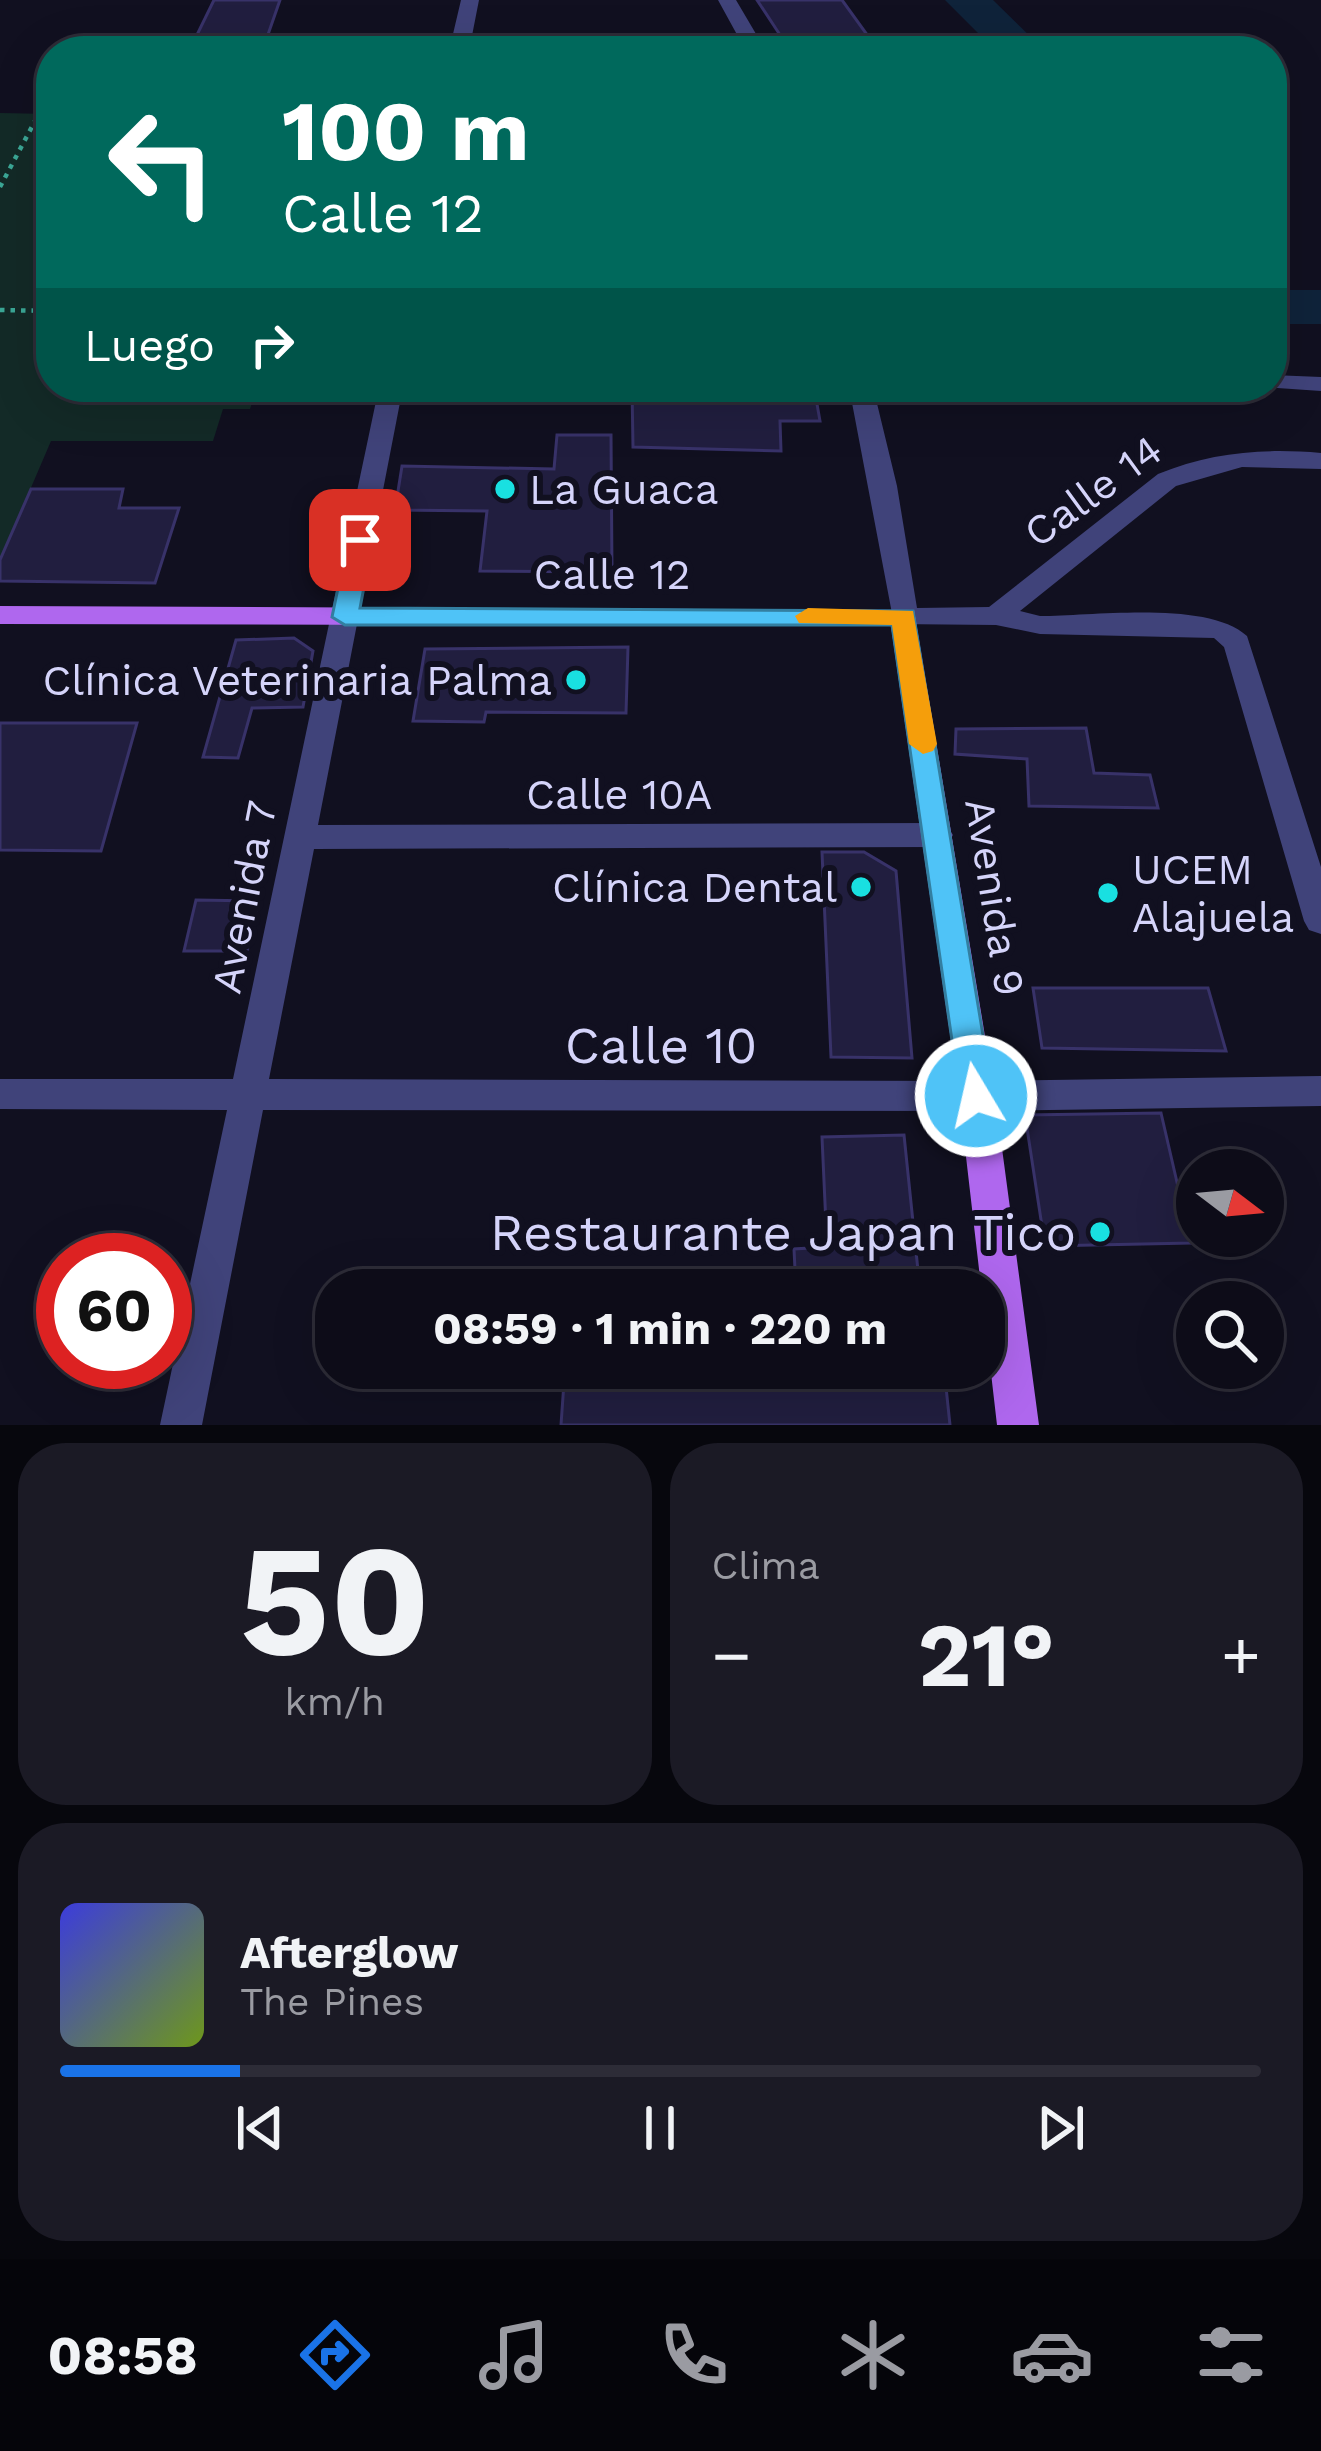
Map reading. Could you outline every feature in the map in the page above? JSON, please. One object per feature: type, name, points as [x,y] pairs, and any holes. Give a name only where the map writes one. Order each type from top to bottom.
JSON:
[{"type":"main road","name":"Calle 12","points":[[0,615],[904,617]]},
{"type":"main road","name":"Avenida 9","points":[[904,617],[976,1096],[1018,1425]]},
{"type":"street","points":[[462,36],[470,0]]},
{"type":"street","points":[[727,0],[747,36]]},
{"type":"street","points":[[1287,383],[1321,384]]},
{"type":"street","name":"Avenida 7","points":[[181,1425],[388,402]]},
{"type":"street","name":"Avenida 9","points":[[864,402],[884,487],[904,617]]},
{"type":"street","name":"Calle 14","points":[[996,616],[1180,473],[1227,460],[1321,461]]},
{"type":"street","name":"Calle 12","points":[[904,617],[996,616],[1040,625],[1223,630],[1237,643],[1321,921]]},
{"type":"street","name":"Calle 10A","points":[[302,837],[937,836]]},
{"type":"street","name":"Calle 10","points":[[0,1094],[976,1096],[1321,1090]]},
{"type":"path","points":[[0,187],[35,121]]},
{"type":"path","points":[[0,310],[36,310]]},
{"type":"green space","points":[[0,113],[36,114],[36,402],[252,402],[250,409],[223,409],[213,441],[51,441],[0,560]]},
{"type":"building","points":[[214,0],[280,0],[267,36],[196,36]]},
{"type":"building","points":[[757,0],[842,0],[868,36],[781,36]]},
{"type":"building","points":[[632,402],[817,402],[820,421],[780,421],[781,451],[633,447]]},
{"type":"building","name":"La Guaca","points":[[557,435],[611,435],[612,572],[480,571],[487,511],[395,510],[402,466],[554,469]]},
{"type":"building","points":[[31,489],[123,489],[119,508],[179,508],[155,583],[0,581],[0,560]]},
{"type":"building","points":[[294,638],[313,651],[303,707],[252,708],[238,758],[203,757],[236,640]]},
{"type":"building","points":[[628,647],[626,713],[486,712],[484,722],[413,721],[425,649]]},
{"type":"building","points":[[0,723],[137,723],[101,851],[0,850]]},
{"type":"building","points":[[1086,728],[1094,773],[1150,775],[1158,808],[1029,806],[1027,759],[955,754],[956,729]]},
{"type":"building","points":[[822,852],[864,852],[896,871],[912,1058],[831,1057]]},
{"type":"building","points":[[196,900],[259,901],[247,951],[184,951]]},
{"type":"building","points":[[1033,988],[1208,988],[1226,1051],[1042,1048]]},
{"type":"building","points":[[1161,1113],[1176,1178],[1176,1243],[1045,1246],[1025,1115]]},
{"type":"building","points":[[904,1135],[918,1269],[795,1269],[794,1249],[827,1247],[822,1137]]},
{"type":"building","points":[[564,1389],[946,1389],[950,1425],[561,1425]]},
{"type":"waterway","points":[[967,0],[1006,36]]},
{"type":"waterway","points":[[1287,307],[1321,307]]},
{"type":"slow traffic","points":[[808,616],[904,617],[923,744]]},
{"type":"place","name":"La Guaca","points":[[505,489]]},
{"type":"place","name":"Clínica Veterinaria Palma","points":[[576,680]]},
{"type":"place","name":"Clínica Dental","points":[[861,887]]},
{"type":"place","name":"UCEM Alajuela","points":[[1108,893]]},
{"type":"place","name":"Restaurante Japan Tico","points":[[1100,1232]]},
{"type":"route","points":[[360,540],[345,617],[904,617],[976,1096]]}]
